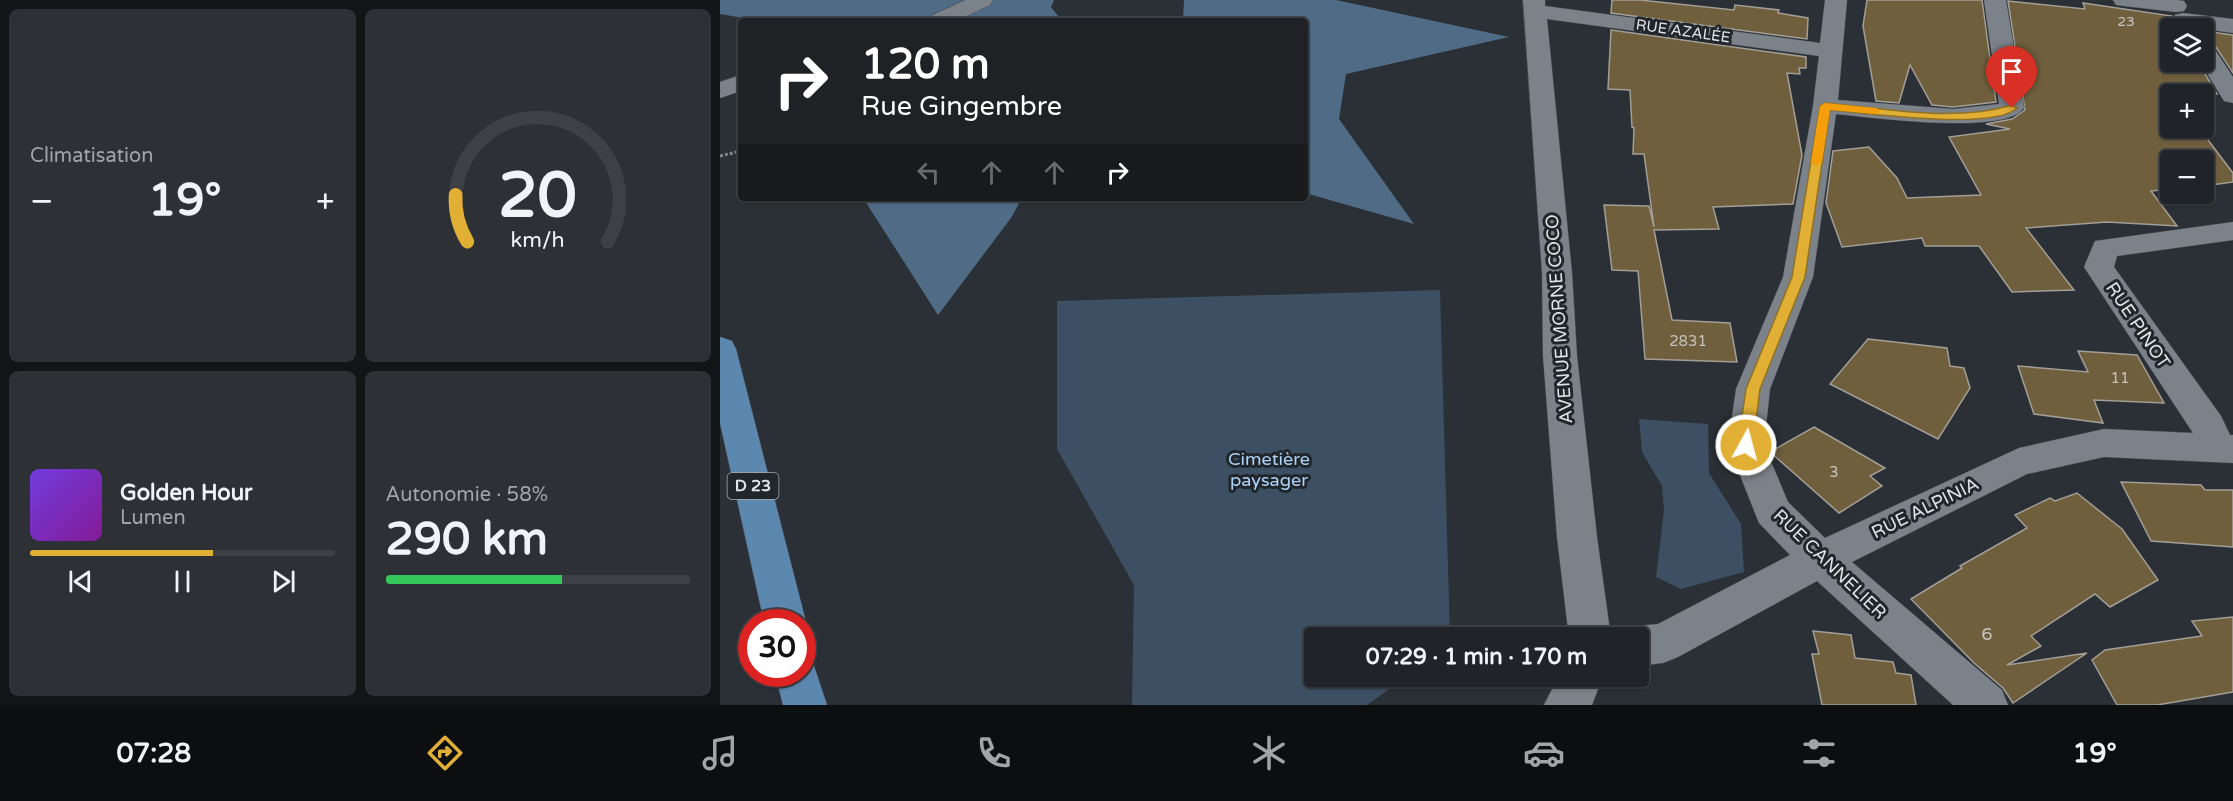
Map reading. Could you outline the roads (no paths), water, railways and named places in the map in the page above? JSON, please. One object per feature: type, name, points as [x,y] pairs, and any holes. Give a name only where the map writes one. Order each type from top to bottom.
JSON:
[{"type":"main road","name":"D 23","points":[[720,350],[782,609]]},
{"type":"main road","points":[[800,687],[805,705]]},
{"type":"street","points":[[945,18],[982,0]]},
{"type":"street","name":"RUE CANNELIER","points":[[1836,0],[1825,106],[1798,277],[1753,389],[1746,445],[1773,512],[1820,559],[1986,705]]},
{"type":"street","points":[[1825,106],[1953,117],[2006,111],[2012,108],[1995,0]]},
{"type":"street","points":[[2124,0],[2233,26]]},
{"type":"street","name":"RUE AZALÉE","points":[[1534,6],[1831,51]]},
{"type":"street","name":"AVENUE MORNE COCO","points":[[1534,6],[1557,273],[1560,356],[1577,537],[1589,627]]},
{"type":"street","points":[[2214,66],[2233,96]]},
{"type":"street","points":[[720,91],[738,83]]},
{"type":"street","name":"RUE PINOT","points":[[2226,448],[2208,426],[2099,267],[2105,248],[2233,231]]},
{"type":"street","name":"RUE ALPINIA","points":[[1649,645],[1663,643],[1820,559],[2019,462],[2104,444],[2226,448]]},
{"type":"street","points":[[1566,705],[1572,699],[1577,687]]},
{"type":"park label","name":"Cimetière paysager","points":[[1269,469]]}]
